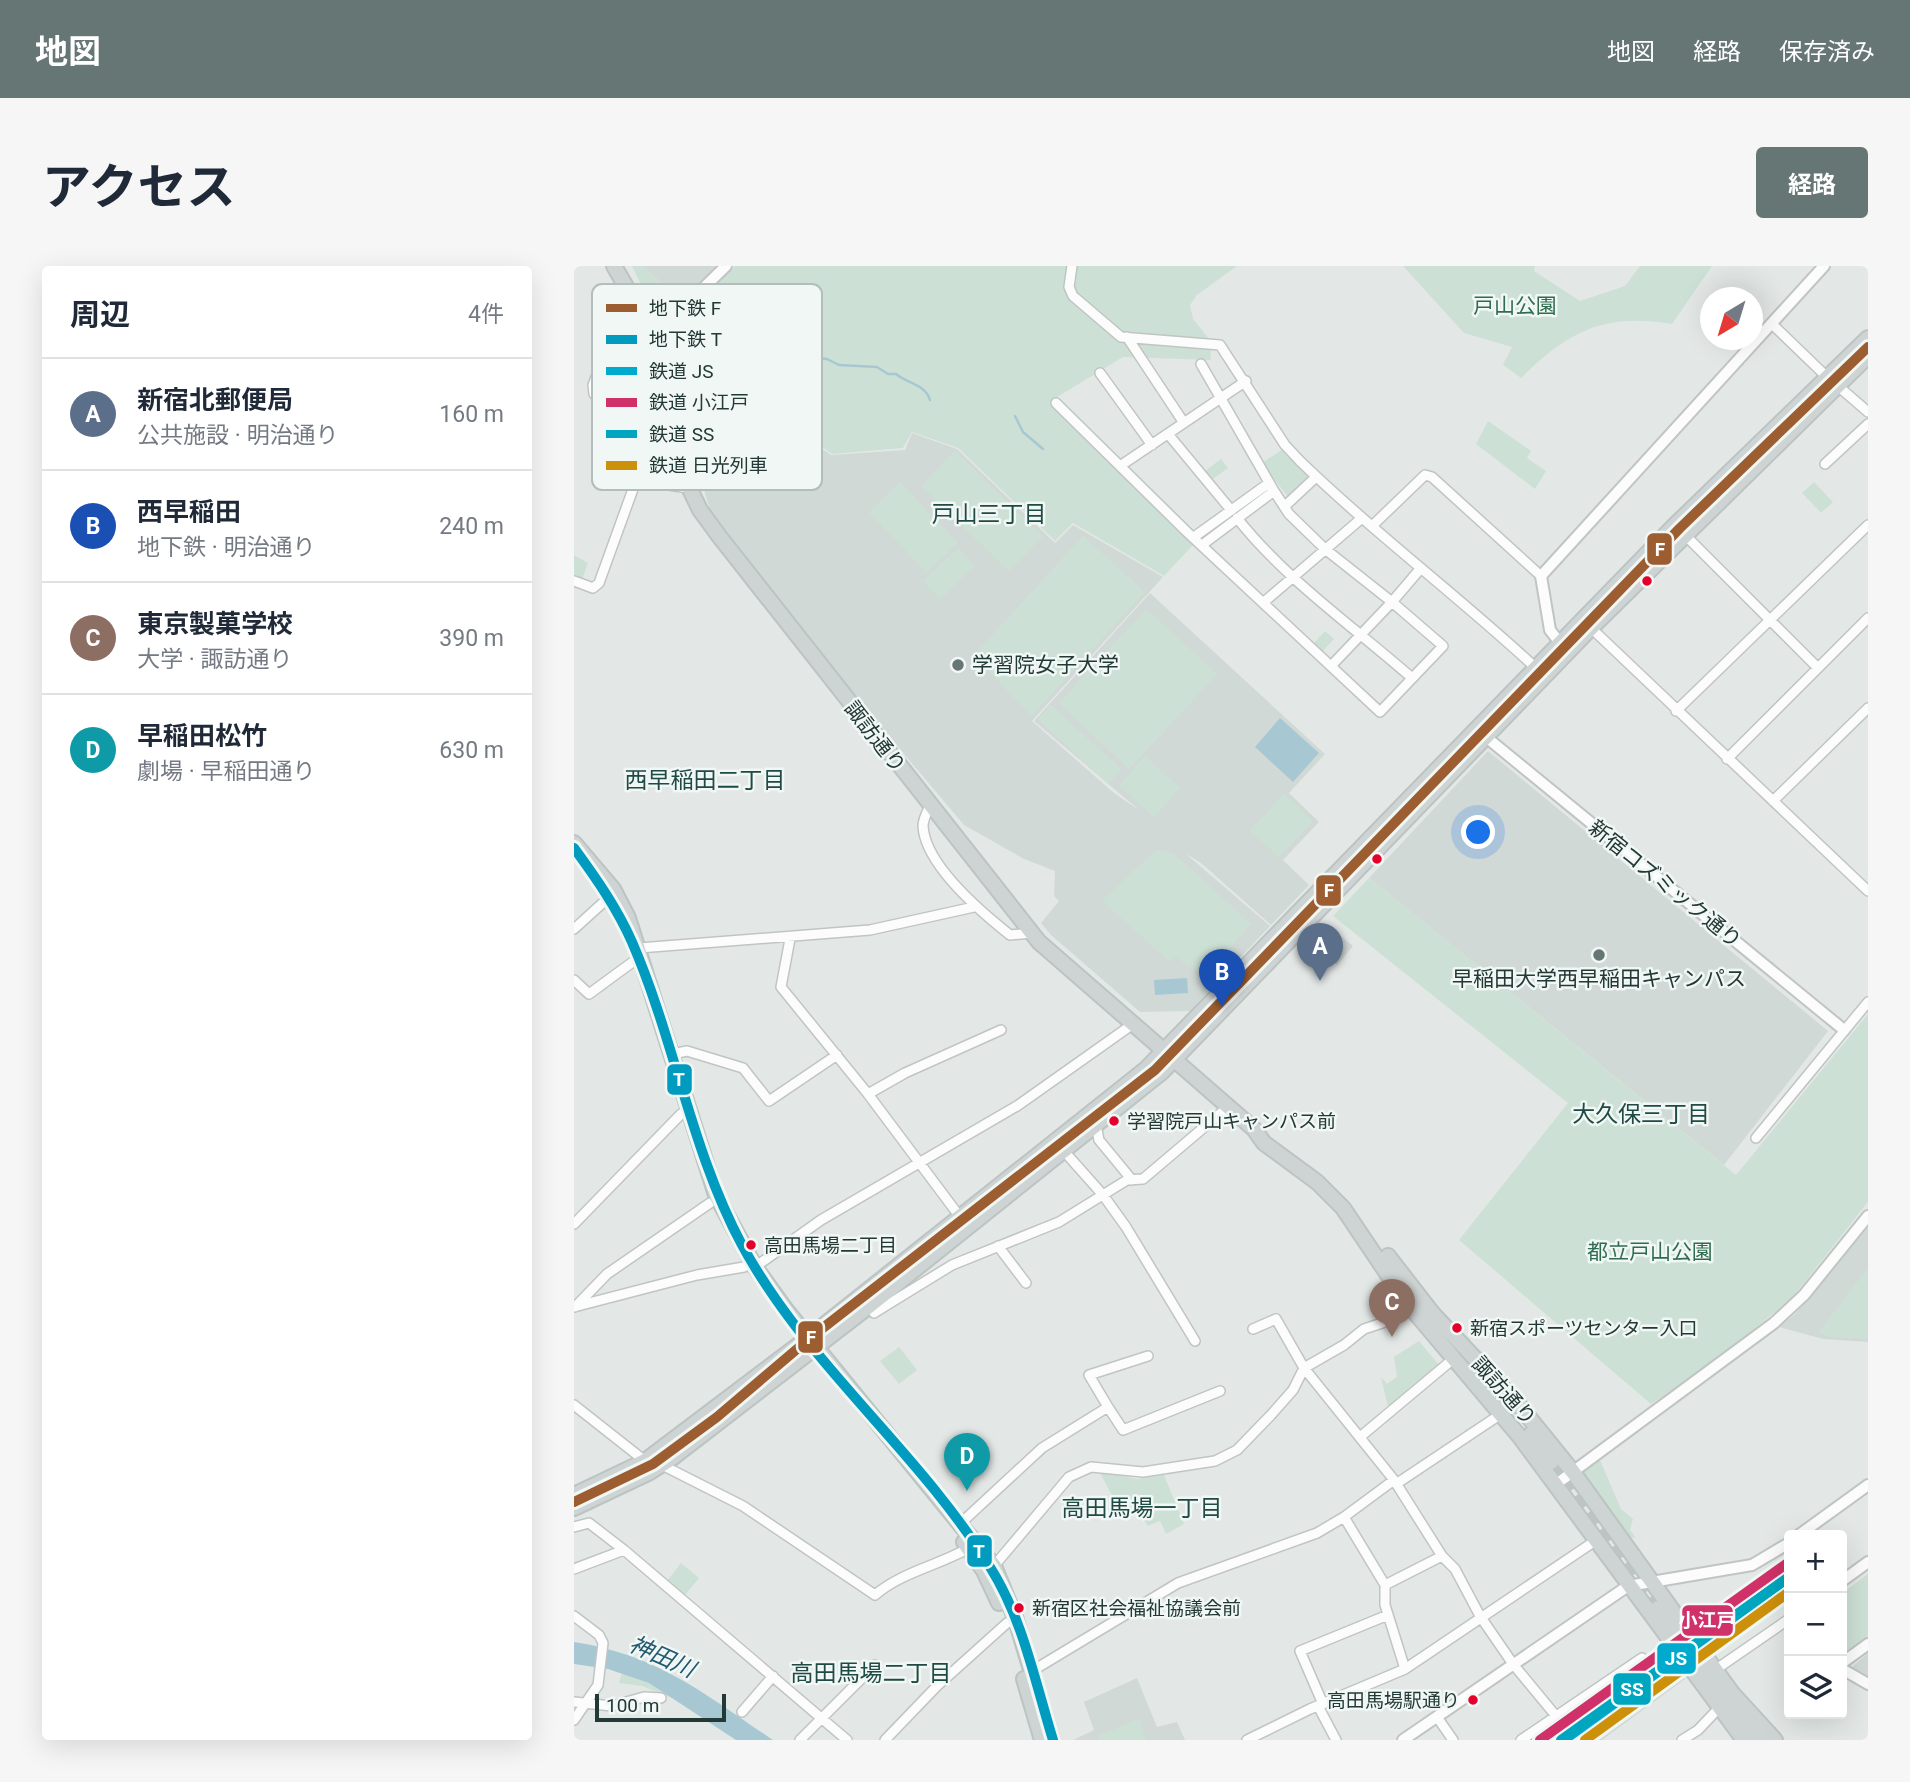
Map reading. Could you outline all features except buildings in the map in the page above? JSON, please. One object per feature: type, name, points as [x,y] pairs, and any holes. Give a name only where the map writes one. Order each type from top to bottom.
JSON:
[{"type":"main road","name":"諏訪通り","points":[[614,266],[625,284]]},
{"type":"main road","points":[[574,1495],[645,1461],[809,1345],[1096,1125],[1169,1056],[1486,737],[1540,673],[1560,643],[1587,624],[1684,534],[1833,382],[1868,338]]},
{"type":"main road","points":[[574,1508],[662,1465],[960,1217],[1169,1056],[1587,624],[1673,527],[1833,382],[1868,355]]},
{"type":"main road","name":"諏訪通り","points":[[689,490],[726,546],[1032,933],[1056,959],[1254,1129],[1264,1143],[1317,1182],[1343,1208],[1409,1299],[1445,1339],[1518,1404],[1573,1472],[1651,1581],[1708,1669]]},
{"type":"main road","points":[[574,843],[620,900],[681,1114],[710,1203],[749,1267],[969,1548],[1011,1622],[1032,1671],[1052,1740]]},
{"type":"main road","points":[[574,857],[607,899],[636,955],[672,1054],[712,1185],[749,1267]]},
{"type":"main road","name":"諏訪通り","points":[[1445,1339],[1452,1360],[1501,1414],[1718,1709],[1744,1740]]},
{"type":"main road","points":[[1445,1339],[1522,1423],[1552,1462]]},
{"type":"main road","points":[[809,1345],[961,1523],[994,1566],[1042,1740]]},
{"type":"main road","points":[[1658,1608],[1678,1637]]},
{"type":"main road","points":[[1708,1669],[1739,1720],[1759,1740]]},
{"type":"main road","points":[[1708,1669],[1775,1740]]},
{"type":"street","points":[[707,284],[726,266]]},
{"type":"street","points":[[1072,266],[1069,287],[1073,296],[1114,332],[1126,337],[1220,345],[1246,381],[1285,445],[1316,477],[1492,627],[1540,673]]},
{"type":"street","points":[[1541,576],[1773,325],[1824,266]]},
{"type":"street","points":[[1773,325],[1868,412]]},
{"type":"street","points":[[1126,337],[1184,423]]},
{"type":"street","points":[[1056,403],[1202,545],[1381,712],[1443,646],[1325,549],[1285,506],[1271,487],[1201,364]]},
{"type":"street","points":[[1100,373],[1152,445]]},
{"type":"street","points":[[1120,466],[1246,381]]},
{"type":"street","points":[[1825,464],[1868,424]]},
{"type":"street","points":[[1168,433],[1251,536],[1412,678]]},
{"type":"street","points":[[1372,526],[1425,475],[1432,477],[1541,576],[1550,630],[1560,643]]},
{"type":"street","points":[[1285,506],[1316,477]]},
{"type":"street","points":[[1194,537],[1234,514],[1271,487]]},
{"type":"street","points":[[574,581],[593,588],[599,583],[633,490]]},
{"type":"street","points":[[1202,545],[1234,514]]},
{"type":"street","points":[[1264,603],[1363,518]]},
{"type":"street","points":[[1676,711],[1868,525]]},
{"type":"street","points":[[1684,534],[1818,668]]},
{"type":"street","points":[[1331,666],[1421,568]]},
{"type":"street","points":[[1727,759],[1868,618]]},
{"type":"street","points":[[1587,624],[1868,891]]},
{"type":"street","points":[[1773,801],[1868,708]]},
{"type":"street","name":"新宿コズミック通り","points":[[1486,737],[1844,1030]]},
{"type":"street","points":[[930,806],[923,824],[926,839],[944,872],[974,907],[1010,935],[1032,933]]},
{"type":"street","points":[[574,929],[607,899]]},
{"type":"street","points":[[574,980],[589,994],[636,955],[870,930],[974,907]]},
{"type":"street","points":[[790,939],[780,986],[868,1094],[960,1217]]},
{"type":"street","points":[[1756,1138],[1868,1002]]},
{"type":"street","points":[[574,1307],[696,1275],[749,1267],[821,1220],[1017,1106],[1133,1024]]},
{"type":"street","points":[[868,1094],[905,1073],[1002,1030]]},
{"type":"street","points":[[672,1054],[687,1051],[743,1068],[769,1101],[837,1055]]},
{"type":"street","points":[[874,1313],[952,1265],[1059,1222],[1132,1180],[1143,1179],[1228,1107]]},
{"type":"street","points":[[574,1224],[681,1114]]},
{"type":"street","points":[[1096,1125],[1099,1140],[1132,1180]]},
{"type":"street","points":[[1063,1150],[1103,1195],[1126,1227],[1195,1341]]},
{"type":"street","points":[[574,1307],[607,1273],[710,1203]]},
{"type":"street","points":[[1555,1485],[1774,1323],[1804,1295],[1868,1216]]},
{"type":"street","points":[[998,1246],[1026,1283]]},
{"type":"street","points":[[994,1566],[1069,1477],[1091,1467],[1143,1472],[1215,1461],[1237,1450],[1293,1390],[1304,1368],[1344,1345],[1364,1329],[1391,1318],[1409,1299]]},
{"type":"street","points":[[1253,1329],[1276,1320],[1304,1368],[1395,1482],[1442,1556],[1455,1569],[1480,1616],[1513,1664],[1556,1716]]},
{"type":"street","points":[[1148,1356],[1089,1376],[1124,1430],[1220,1391]]},
{"type":"street","points":[[1360,1437],[1452,1360]]},
{"type":"street","points":[[574,1405],[645,1461]]},
{"type":"street","points":[[961,1523],[1042,1448],[1108,1407]]},
{"type":"street","points":[[1032,1671],[1178,1583],[1317,1533],[1501,1414]]},
{"type":"street","points":[[662,1465],[743,1506],[875,1595],[894,1578],[931,1568],[969,1548]]},
{"type":"street","points":[[1806,1530],[1868,1485]]},
{"type":"street","points":[[1344,1517],[1385,1585],[1388,1615],[1405,1669]]},
{"type":"street","points":[[574,1527],[589,1524],[624,1550],[848,1740]]},
{"type":"street","points":[[1247,1740],[1405,1669],[1595,1541]]},
{"type":"street","points":[[1403,1740],[1628,1586],[1752,1565],[1784,1546]]},
{"type":"street","points":[[574,1569],[624,1550]]},
{"type":"street","points":[[1385,1585],[1442,1556]]},
{"type":"street","points":[[1847,1577],[1868,1562]]},
{"type":"street","points":[[1336,1740],[1300,1651],[1388,1615]]},
{"type":"street","points":[[574,1616],[599,1635],[603,1647],[598,1685],[574,1720]]},
{"type":"street","points":[[885,1740],[937,1686],[1011,1622]]},
{"type":"street","points":[[1708,1669],[1784,1622]]},
{"type":"street","points":[[1847,1659],[1868,1644]]},
{"type":"street","points":[[1521,1740],[1642,1658]]},
{"type":"street","points":[[800,1740],[875,1665]]},
{"type":"street","points":[[1847,1672],[1868,1684]]},
{"type":"street","points":[[742,1712],[773,1676]]},
{"type":"street","points":[[574,1702],[612,1706],[644,1697],[662,1698]]},
{"type":"street","points":[[1682,1740],[1699,1730],[1718,1709]]},
{"type":"street","points":[[1437,1717],[1453,1740]]},
{"type":"shaded area","points":[[642,266],[717,266],[698,284],[663,284]]},
{"type":"shaded area","name":"学習院女子大学","points":[[912,433],[957,449],[1055,543],[1073,525],[1163,577],[1032,721],[1114,793],[1139,810],[1034,721],[1150,593],[1325,754],[1289,793],[1319,822],[1283,860],[1309,885],[1271,925],[1201,863],[1186,854],[1270,926],[1190,1011],[1140,1012],[1051,935],[1041,923],[1059,901],[1054,896],[1055,871],[1024,859],[964,825],[866,709],[711,513],[704,490],[822,490],[822,449],[831,455],[905,450]]},
{"type":"shaded area","name":"早稲田大学西早稲田キャンパス","points":[[1488,751],[1828,1031],[1724,1165],[1369,878]]},
{"type":"shaded area","points":[[1326,924],[1353,946],[1337,965],[1323,952],[1317,934]]},
{"type":"shaded area","points":[[1868,1227],[1868,1342],[1823,1339],[1779,1327],[1795,1314]]},
{"type":"shaded area","points":[[1663,1648],[1685,1679],[1602,1740],[1531,1740]]},
{"type":"shaded area","points":[[1868,1653],[1868,1677],[1852,1667]]},
{"type":"shaded area","points":[[1137,1678],[1157,1727],[1177,1722],[1185,1740],[1073,1740],[1094,1730],[1084,1702]]},
{"type":"green space","points":[[632,266],[642,266],[663,284],[641,284]]},
{"type":"green space","points":[[735,266],[1237,266],[1197,295],[1190,305],[1193,319],[1210,340],[1211,360],[1123,357],[1049,402],[1194,544],[1164,576],[1073,523],[1055,541],[958,448],[912,432],[903,448],[832,454],[822,447],[822,284],[717,284]]},
{"type":"green space","name":"戸山公園","points":[[1403,266],[1535,266],[1534,271],[1580,301],[1625,286],[1640,266],[1712,266],[1672,324],[1626,321],[1589,329],[1555,348],[1521,378],[1503,365],[1512,347],[1464,333]]},
{"type":"green space","points":[[1488,421],[1531,451],[1527,458],[1546,471],[1535,489],[1476,444]]},
{"type":"green space","points":[[1283,449],[1308,477],[1288,497],[1262,463]]},
{"type":"green space","points":[[955,451],[1043,536],[1009,571],[921,486]]},
{"type":"green space","points":[[1221,459],[1228,468],[1210,481],[1204,472]]},
{"type":"green space","points":[[900,482],[958,543],[927,573],[869,512]]},
{"type":"green space","points":[[1814,482],[1833,502],[1821,513],[1802,493]]},
{"type":"green space","points":[[1083,536],[1145,592],[1031,716],[974,655]]},
{"type":"green space","points":[[958,548],[975,566],[940,599],[923,581]]},
{"type":"green space","points":[[574,555],[588,563],[581,583],[574,580]]},
{"type":"green space","points":[[1146,609],[1217,674],[1129,769],[1059,703]]},
{"type":"green space","points":[[1325,631],[1334,639],[1321,653],[1312,645]]},
{"type":"green space","points":[[1051,705],[1121,769],[1108,784],[1038,719]]},
{"type":"green space","points":[[1145,756],[1180,788],[1154,817],[1119,785]]},
{"type":"green space","points":[[1284,794],[1313,821],[1279,857],[1250,831]]},
{"type":"green space","points":[[1157,849],[1174,854],[1251,924],[1208,973],[1199,973],[1176,957],[1169,961],[1102,901]]},
{"type":"green space","name":"都立戸山公園","points":[[1369,878],[1736,1175],[1868,1014],[1868,1202],[1792,1298],[1713,1362],[1651,1404],[1459,1240],[1568,1103],[1333,916]]},
{"type":"green space","points":[[1868,1268],[1868,1339],[1830,1337],[1819,1332]]},
{"type":"green space","points":[[1419,1341],[1439,1365],[1438,1370],[1389,1411],[1381,1377],[1387,1384],[1397,1377],[1394,1357]]},
{"type":"green space","points":[[899,1347],[917,1370],[899,1384],[880,1361]]},
{"type":"green space","points":[[1600,1460],[1621,1509],[1633,1519],[1630,1530],[1636,1538],[1627,1536],[1582,1473]]},
{"type":"green space","points":[[1099,1471],[1137,1479],[1164,1475],[1184,1524],[1166,1534],[1160,1521],[1148,1526],[1139,1513],[1125,1520]]},
{"type":"green space","points":[[681,1563],[699,1578],[685,1595],[667,1581]]},
{"type":"green space","points":[[1868,1574],[1868,1636],[1847,1651],[1847,1593],[1847,1589]]},
{"type":"green space","points":[[622,1673],[649,1683],[675,1699],[642,1686],[619,1683]]},
{"type":"green space","points":[[1139,1719],[1146,1740],[1099,1740],[1098,1736]]},
{"type":"water","points":[[1280,718],[1319,753],[1293,782],[1255,747]]},
{"type":"water","points":[[1187,978],[1188,993],[1155,995],[1154,980]]},
{"type":"water","name":"神田川","points":[[574,1642],[631,1656],[656,1667],[702,1692],[773,1740],[736,1740],[649,1683],[608,1669],[574,1664]]},
{"type":"waterway","points":[[822,358],[839,365],[877,367],[888,374],[896,374],[920,387],[930,400]]},
{"type":"waterway","points":[[1015,416],[1023,432],[1043,449]]},
{"type":"tunnel","points":[[1551,1462],[1658,1608]]},
{"type":"tunnel","points":[[1678,1637],[1701,1667]]},
{"type":"metro line","name":"F","points":[[574,1502],[653,1464],[717,1417],[810,1338],[1155,1070],[1680,528],[1868,347]]},
{"type":"metro line","name":"T","points":[[574,848],[606,894],[632,942],[660,1018],[709,1172],[742,1245],[768,1289],[798,1330],[930,1485],[962,1525],[990,1567],[1020,1629],[1053,1740]]},
{"type":"rail line","name":"小江戸","points":[[1540,1740],[1784,1566]]},
{"type":"rail line","name":"JS","points":[[1564,1740],[1784,1581]]},
{"type":"rail line","name":"SS","points":[[1561,1740],[1784,1581]]},
{"type":"rail line","name":"日光列車","points":[[1585,1740],[1788,1593]]},
{"type":"place","name":"学習院女子大学","points":[[958,665]]},
{"type":"place","name":"早稲田大学西早稲田キャンパス","points":[[1599,955]]},
{"type":"place","name":"新宿北郵便局","points":[[1320,981]]},
{"type":"place","name":"西早稲田","points":[[1222,1007]]},
{"type":"place","name":"学習院戸山キャンパス前","points":[[1114,1121]]},
{"type":"place","name":"高田馬場二丁目","points":[[751,1245]]},
{"type":"place","name":"新宿スポーツセンター入口","points":[[1457,1328]]},
{"type":"place","name":"東京製菓学校","points":[[1392,1337]]},
{"type":"place","name":"早稲田松竹","points":[[967,1491]]},
{"type":"place","name":"新宿区社会福祉協議会前","points":[[1019,1608]]},
{"type":"place","name":"高田馬場駅通り","points":[[1473,1700]]},
{"type":"district","name":"戸山三丁目","points":[[989,514]]},
{"type":"district","name":"西早稲田二丁目","points":[[705,780]]},
{"type":"district","name":"大久保三丁目","points":[[1641,1114]]},
{"type":"district","name":"高田馬場一丁目","points":[[1142,1508]]},
{"type":"district","name":"高田馬場二丁目","points":[[871,1673]]}]
